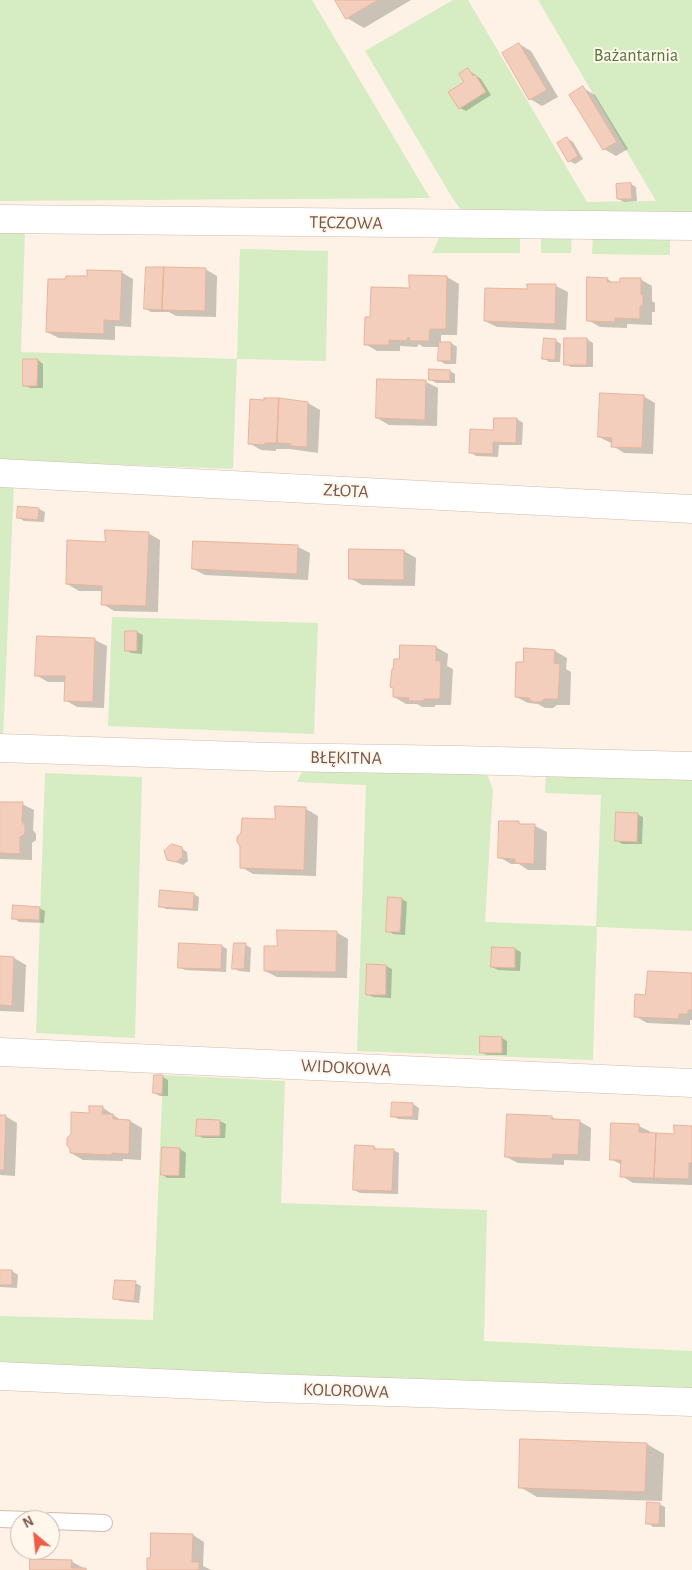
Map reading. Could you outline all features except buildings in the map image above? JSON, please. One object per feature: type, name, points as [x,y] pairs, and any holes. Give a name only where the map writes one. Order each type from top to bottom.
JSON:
[{"type":"street","name":"TĘCZOWA","points":[[0,220],[692,226]]},
{"type":"street","name":"ZŁOTA","points":[[0,473],[692,508]]},
{"type":"street","name":"BŁĘKITNA","points":[[0,748],[277,757],[692,766]]},
{"type":"street","name":"WIDOKOWA","points":[[0,1052],[692,1083]]},
{"type":"street","name":"KOLOROWA","points":[[0,1376],[268,1388],[692,1402]]},
{"type":"lane","points":[[60,1521],[104,1522]]},
{"type":"green space","points":[[0,0],[312,0],[430,198],[0,201]]},
{"type":"green space","name":"Bażantarnia","points":[[453,0],[468,0],[587,202],[656,201],[538,0],[692,0],[692,217],[465,215],[453,199],[365,51]]},
{"type":"green space","points":[[0,231],[25,231],[21,352],[237,359],[233,469],[0,460]]},
{"type":"green space","points":[[441,234],[520,235],[520,253],[432,253]]},
{"type":"green space","points":[[541,235],[572,236],[571,253],[541,253]]},
{"type":"green space","points":[[593,237],[670,239],[670,255],[592,254]]},
{"type":"green space","points":[[240,249],[328,251],[326,361],[237,359]]},
{"type":"green space","points":[[0,483],[14,484],[3,738],[0,738]]},
{"type":"green space","points":[[112,617],[318,623],[314,734],[108,726]]},
{"type":"green space","points":[[320,767],[486,771],[493,790],[485,922],[596,926],[601,795],[545,793],[546,772],[692,777],[692,931],[597,927],[593,1060],[357,1051],[366,785],[297,782],[302,772]]},
{"type":"green space","points":[[45,773],[142,777],[135,1038],[36,1033]]},
{"type":"green space","points":[[163,1075],[285,1081],[281,1203],[487,1210],[484,1341],[692,1351],[692,1392],[0,1367],[0,1316],[153,1320]]}]
